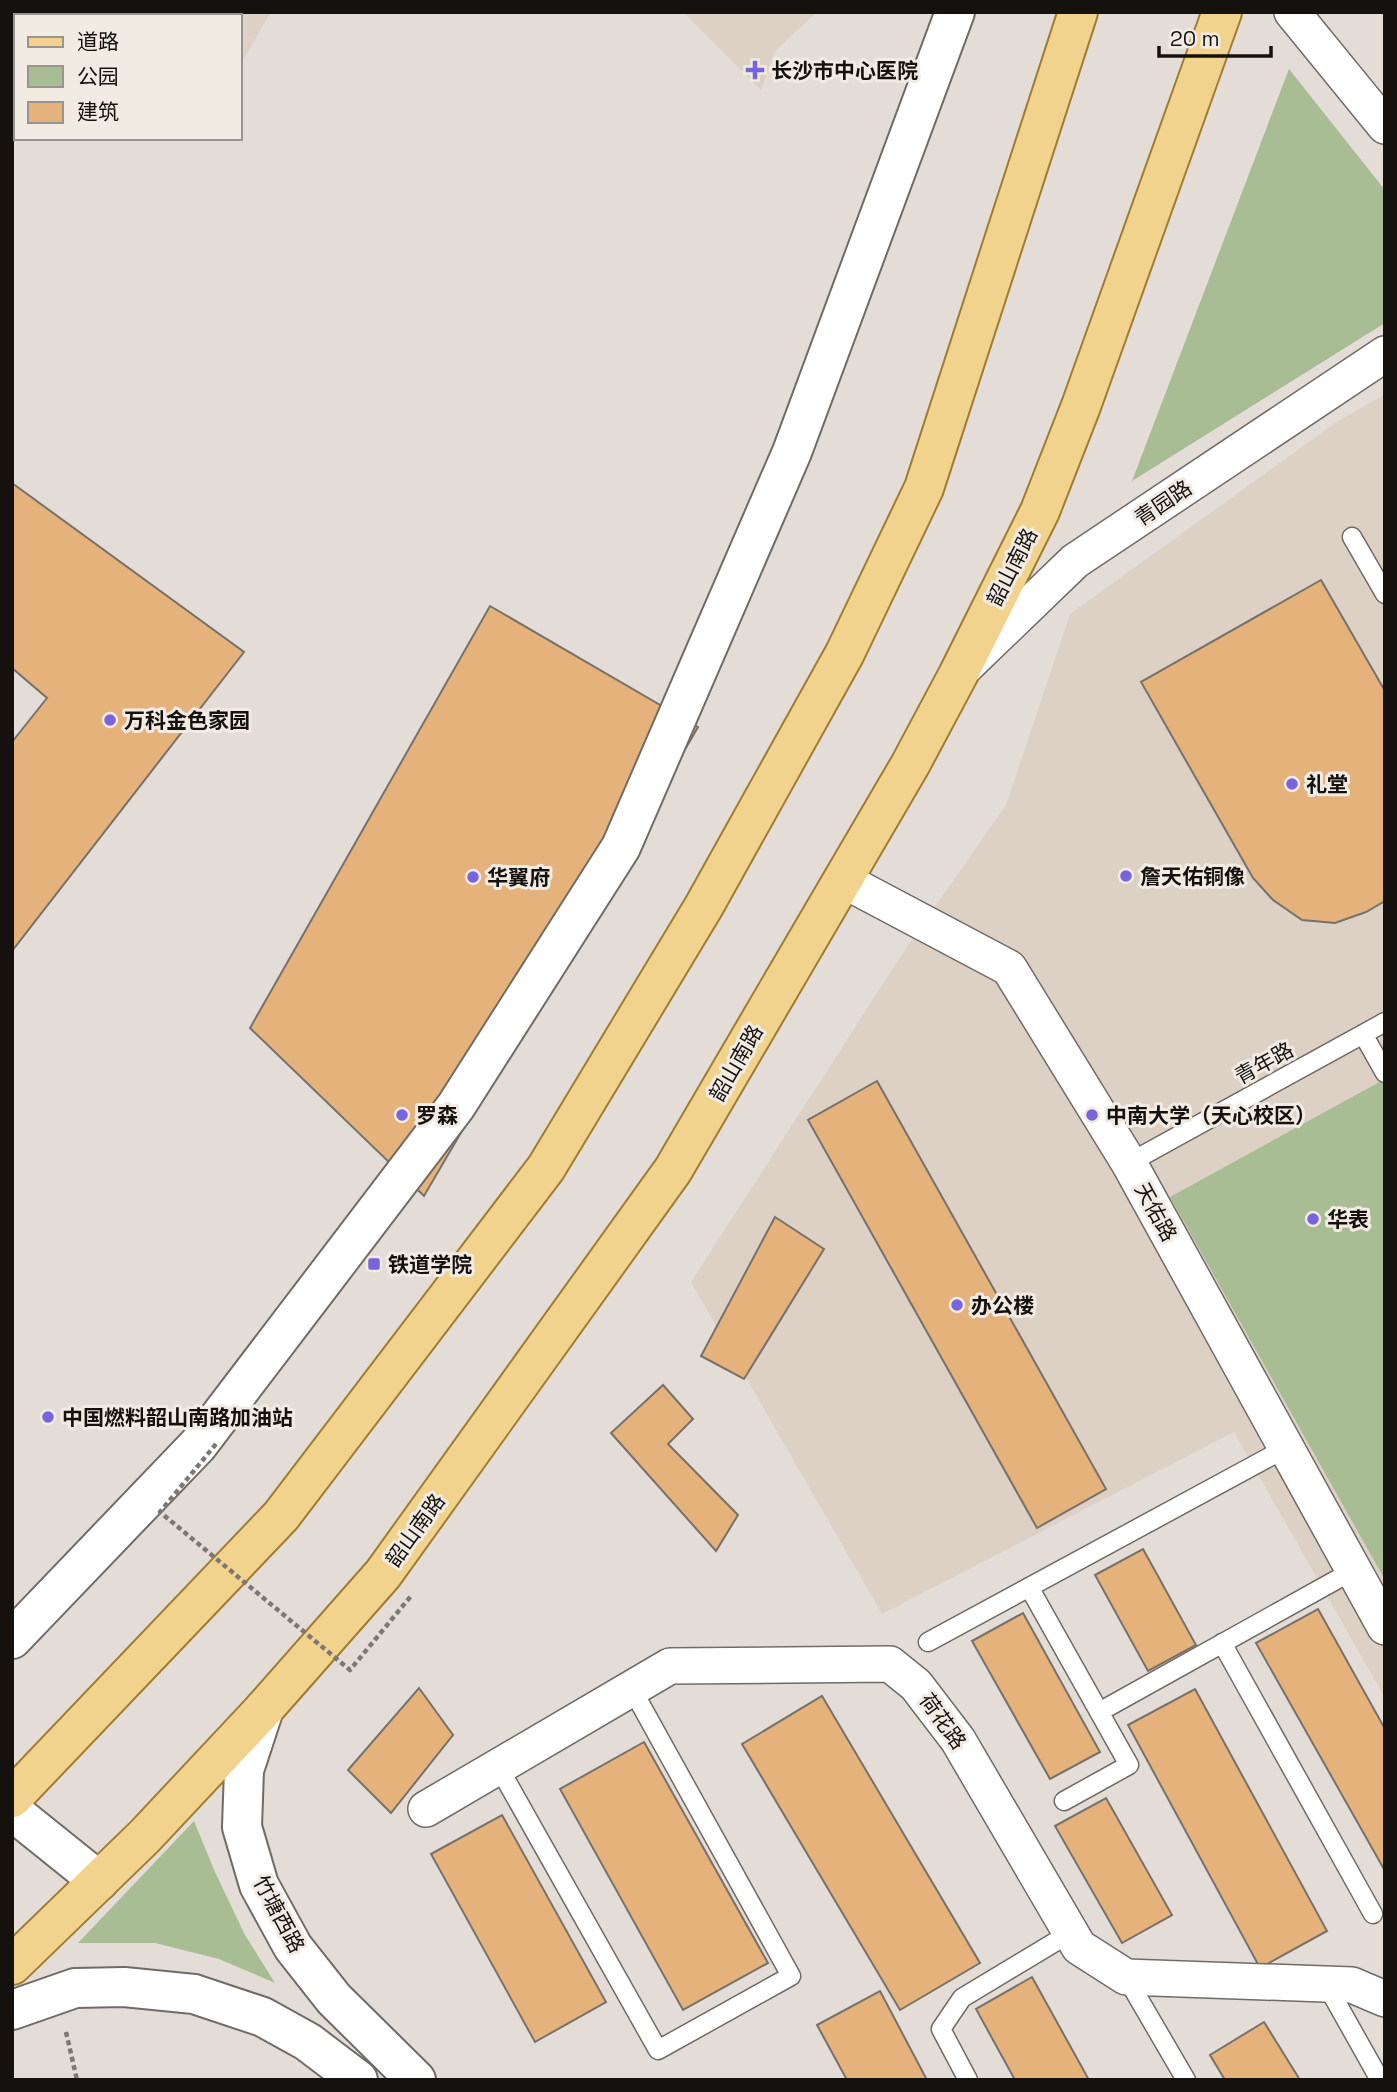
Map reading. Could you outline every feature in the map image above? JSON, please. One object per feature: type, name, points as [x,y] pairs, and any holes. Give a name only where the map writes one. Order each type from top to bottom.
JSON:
[{"type":"main road","points":[[12,1798],[281,1516],[546,1168],[704,906],[845,653],[924,488],[1078,12]]},
{"type":"main road","name":"韶山南路","points":[[12,1965],[145,1836],[264,1709],[383,1574],[673,1170],[910,765],[959,673],[1044,499],[1081,406],[1223,12]]},
{"type":"street","points":[[12,1639],[198,1445],[456,1106],[621,847],[792,452],[955,12]]},
{"type":"street","points":[[1292,12],[1385,126]]},
{"type":"street","name":"青园路","points":[[959,673],[1075,561],[1385,354]]},
{"type":"street","name":"天佑路","points":[[843,880],[1009,968],[1129,1163],[1385,1627]]},
{"type":"street","name":"荷花路","points":[[426,1809],[670,1666],[890,1664],[916,1685],[958,1740],[1079,1947],[1126,1977]]},
{"type":"street","name":"竹塘西路","points":[[264,1709],[244,1770],[242,1827],[259,1885],[293,1947],[334,1999],[416,2080]]},
{"type":"street","points":[[12,1811],[99,1881]]},
{"type":"street","points":[[1126,1977],[1352,1985],[1385,1998]]},
{"type":"street","points":[[12,2010],[75,1988],[124,1987],[194,1994],[263,2017],[308,2042],[358,2080]]},
{"type":"lane","points":[[1352,537],[1385,594]]},
{"type":"lane","name":"青年路","points":[[1129,1163],[1385,1022]]},
{"type":"lane","points":[[1363,1034],[1385,1073]]},
{"type":"lane","points":[[928,1642],[1286,1448]]},
{"type":"lane","points":[[1099,1712],[1354,1570]]},
{"type":"lane","points":[[1029,1587],[1129,1765],[1064,1801]]},
{"type":"lane","points":[[1222,1643],[1373,1914]]},
{"type":"lane","points":[[507,1782],[658,2050],[791,1976],[632,1689]]},
{"type":"lane","points":[[968,2080],[941,2029],[962,1998],[1070,1933]]},
{"type":"lane","points":[[1126,1977],[1186,2080]]},
{"type":"lane","points":[[1326,1984],[1380,2080]]},
{"type":"path","points":[[216,1444],[160,1512],[350,1670],[411,1596]]},
{"type":"path","points":[[57,1993],[77,2080]]},
{"type":"shaded area","points":[[12,12],[271,12],[242,62],[242,14],[14,14],[12,90]]},
{"type":"shaded area","name":"长沙市中心医院","points":[[683,12],[817,12],[775,51],[761,90]]},
{"type":"shaded area","name":"中南大学（天心校区）","points":[[1385,394],[1385,1698],[1234,1432],[882,1614],[691,1282],[906,948],[1006,805],[1070,614],[1338,421]]},
{"type":"green space","points":[[1289,69],[1385,190],[1385,323],[1132,481]]},
{"type":"green space","points":[[1385,1079],[1385,1580],[1170,1197]]},
{"type":"green space","points":[[194,1821],[245,1935],[275,1983],[219,1959],[155,1943],[78,1943]]},
{"type":"building","points":[[28,12],[58,12],[52,14]]},
{"type":"building","name":"万科金色家园","points":[[12,483],[244,652],[12,951],[12,742],[47,698],[12,668]]},
{"type":"building","name":"礼堂","points":[[1321,580],[1385,691],[1385,901],[1366,912],[1335,923],[1302,920],[1273,900],[1253,878],[1141,682]]},
{"type":"building","name":"华翼府","points":[[490,606],[698,727],[424,1196],[250,1028]]},
{"type":"building","name":"办公楼","points":[[877,1081],[1106,1489],[1037,1528],[808,1120]]},
{"type":"building","points":[[775,1217],[824,1249],[744,1379],[701,1356]]},
{"type":"building","points":[[663,1385],[693,1419],[668,1444],[738,1515],[716,1551],[611,1433]]},
{"type":"building","points":[[1143,1549],[1196,1645],[1148,1671],[1095,1575]]},
{"type":"building","points":[[1318,1609],[1385,1729],[1385,1871],[1256,1643]]},
{"type":"building","points":[[1023,1613],[1100,1752],[1050,1779],[972,1641]]},
{"type":"building","points":[[419,1688],[453,1735],[391,1813],[348,1770]]},
{"type":"building","points":[[1195,1689],[1327,1931],[1260,1968],[1128,1725]]},
{"type":"building","points":[[822,1696],[980,1963],[900,2010],[742,1744]]},
{"type":"building","points":[[644,1742],[768,1963],[683,2010],[560,1789]]},
{"type":"building","points":[[1106,1798],[1172,1915],[1122,1943],[1055,1826]]},
{"type":"building","points":[[502,1815],[606,2002],[535,2042],[431,1854]]},
{"type":"building","points":[[1032,1977],[1089,2080],[1015,2080],[976,2009]]},
{"type":"building","points":[[880,1991],[927,2080],[847,2080],[817,2025]]},
{"type":"building","points":[[1264,2022],[1300,2080],[1225,2080],[1210,2055]]},
{"type":"place","name":"长沙市中心医院","points":[[755,70]]},
{"type":"place","name":"万科金色家园","points":[[110,720]]},
{"type":"place","name":"礼堂","points":[[1292,784]]},
{"type":"place","name":"詹天佑铜像","points":[[1126,876]]},
{"type":"place","name":"华翼府","points":[[473,877]]},
{"type":"place","name":"罗森","points":[[402,1115]]},
{"type":"place","name":"中南大学（天心校区）","points":[[1092,1115]]},
{"type":"place","name":"华表","points":[[1313,1219]]},
{"type":"place","name":"铁道学院","points":[[374,1264]]},
{"type":"place","name":"办公楼","points":[[957,1305]]},
{"type":"place","name":"中国燃料韶山南路加油站","points":[[48,1417]]}]
